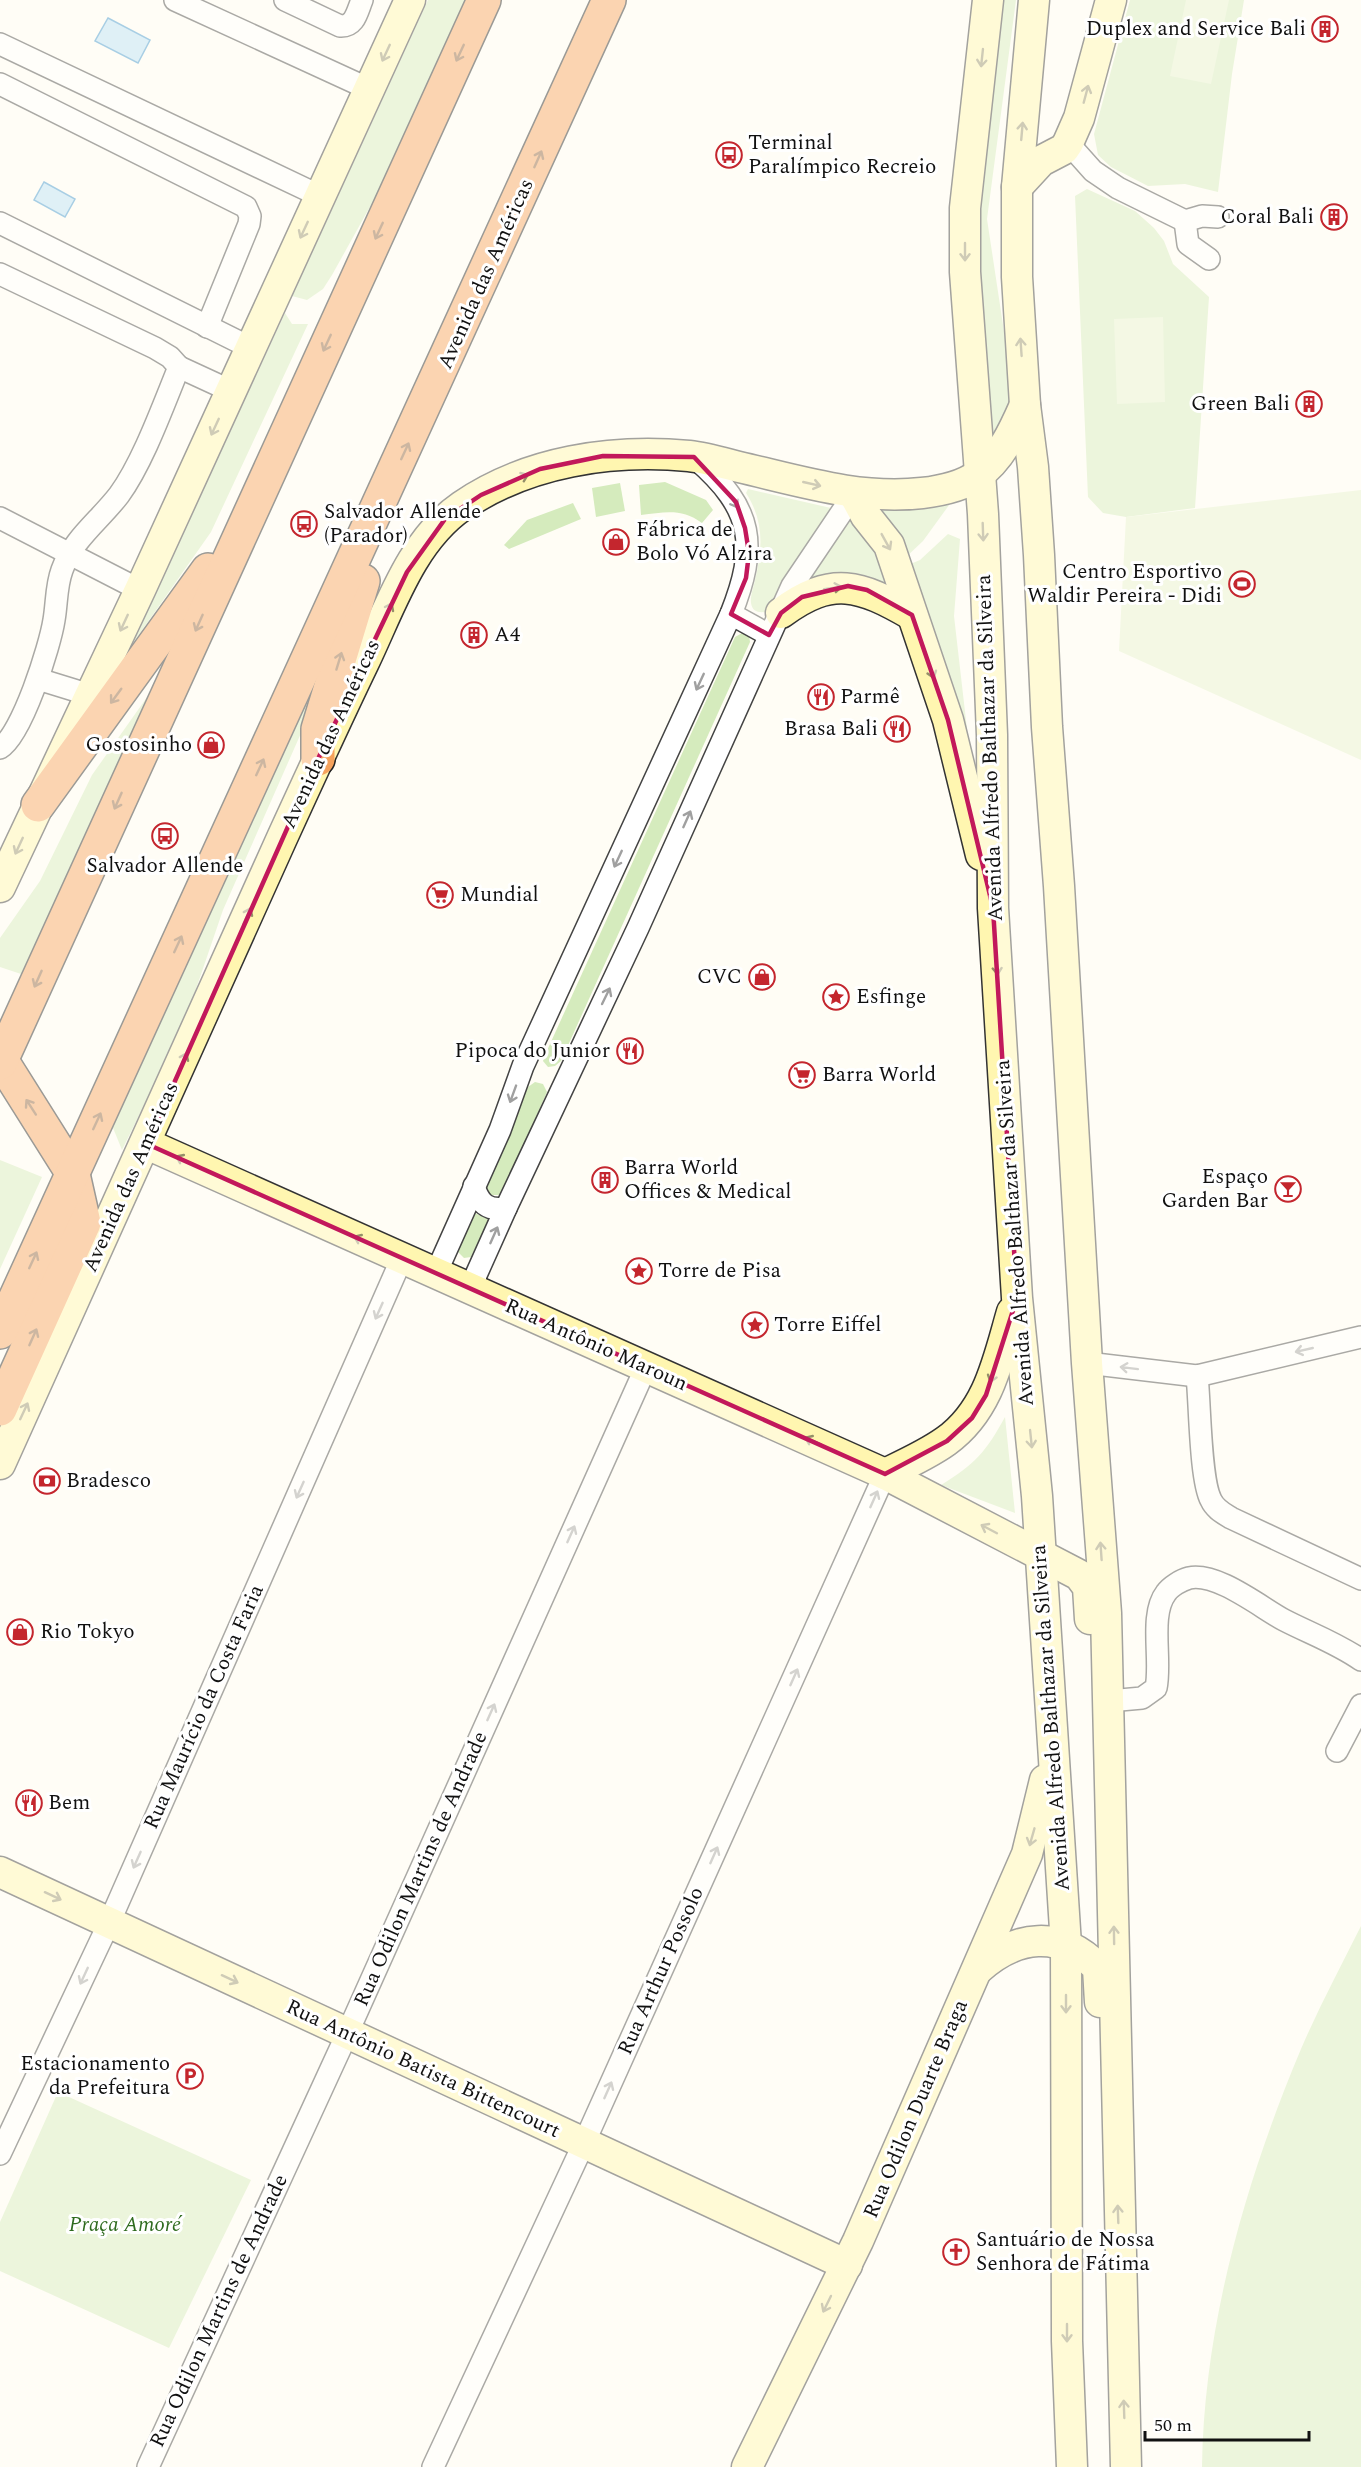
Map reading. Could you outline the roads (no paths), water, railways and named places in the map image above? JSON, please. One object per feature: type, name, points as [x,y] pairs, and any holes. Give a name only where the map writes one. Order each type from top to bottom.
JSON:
[{"type":"highway","points":[[0,1409],[84,1223],[73,1174],[0,1060],[484,0]]},
{"type":"highway","name":"Avenida das Américas","points":[[0,1332],[609,0]]},
{"type":"highway","points":[[318,759],[318,729],[379,532],[380,504]]},
{"type":"highway","points":[[38,805],[249,513]]},
{"type":"main road","points":[[0,887],[140,590],[410,0]]},
{"type":"main road","name":"Avenida Alfredo Balthazar da Silveira","points":[[988,0],[965,208],[965,272],[980,474],[992,735],[993,908],[1017,1298],[1041,1557],[1066,1945],[1067,2341],[1072,2467]]},
{"type":"main road","points":[[1034,0],[1017,187],[1017,277],[1025,405],[1033,467],[1039,555],[1047,727],[1086,1363],[1106,1613],[1126,2467]]},
{"type":"main road","points":[[1017,187],[1041,160],[1064,149],[1068,143],[1079,118],[1111,0]]},
{"type":"main road","points":[[980,474],[1000,451],[1025,405]]},
{"type":"main road","name":"Avenida das Américas","points":[[0,1464],[147,1144],[318,759],[407,572],[430,534],[445,519],[482,495],[550,467],[612,455],[694,457],[854,494],[909,495],[938,491],[980,474]]},
{"type":"main road","points":[[854,494],[866,516],[889,545],[948,720],[993,908]]},
{"type":"main road","points":[[775,624],[802,597],[827,588],[848,586],[867,590],[912,615]]},
{"type":"main road","name":"Rua Antônio Maroun","points":[[147,1144],[885,1474],[1078,1575],[1088,1587],[1104,1788],[1112,1807]]},
{"type":"main road","points":[[885,1474],[947,1441],[972,1418],[987,1395],[1017,1298]]},
{"type":"main road","name":"Rua Odilon Duarte Braga","points":[[747,2467],[847,2265],[1027,1854],[1038,1815],[1053,1739]]},
{"type":"main road","name":"Rua Antônio Batista Bittencourt","points":[[0,1872],[847,2265]]},
{"type":"main road","points":[[976,1971],[993,1956],[1014,1944],[1047,1941],[1066,1945],[1079,1951],[1098,1968],[1110,2144],[1117,2159]]},
{"type":"street","points":[[175,0],[369,89]]},
{"type":"street","points":[[285,0],[340,26],[352,23],[362,0]]},
{"type":"street","points":[[0,45],[320,196]]},
{"type":"street","points":[[0,84],[246,207],[250,216],[249,224],[207,327]]},
{"type":"street","points":[[1068,143],[1093,171],[1118,188],[1185,221],[1202,216],[1218,217]]},
{"type":"street","points":[[1185,221],[1188,244],[1209,259]]},
{"type":"street","points":[[0,223],[251,348]]},
{"type":"street","points":[[0,274],[155,348],[170,357],[179,367],[231,391]]},
{"type":"street","points":[[0,748],[14,733],[38,679],[54,620],[61,573],[68,555],[81,536],[119,495],[130,476],[179,367]]},
{"type":"street","points":[[436,1273],[500,1130],[523,1066],[746,578],[749,553],[745,528],[736,502],[717,477],[694,457]]},
{"type":"street","points":[[473,1289],[476,1275],[506,1208],[638,928],[792,586],[854,494]]},
{"type":"street","points":[[0,518],[68,555],[140,590]]},
{"type":"street","points":[[731,614],[775,624]]},
{"type":"street","points":[[38,679],[90,695]]},
{"type":"street","points":[[474,1186],[482,1204],[492,1209],[506,1208]]},
{"type":"street","name":"Rua Maurício da Costa Faria","points":[[0,2154],[109,1923],[402,1258]]},
{"type":"street","points":[[1086,1363],[1197,1376],[1361,1337]]},
{"type":"street","name":"Rua Odilon Martins de Andrade","points":[[148,2467],[347,2034],[646,1367]]},
{"type":"street","points":[[1197,1376],[1206,1478],[1210,1499],[1217,1509],[1231,1518],[1361,1579]]},
{"type":"street","name":"Rua Arthur Possolo","points":[[433,2467],[584,2143],[885,1474]]},
{"type":"street","points":[[1109,1701],[1142,1698],[1156,1688],[1160,1606],[1166,1593],[1178,1583],[1190,1578],[1215,1583],[1238,1592],[1361,1660]]},
{"type":"street","points":[[1337,1751],[1361,1705]]},
{"type":"water","points":[[108,18],[150,40],[138,63],[95,41]]},
{"type":"water","points":[[44,182],[75,199],[65,217],[34,200]]},
{"type":"place","name":"Duplex and Service Bali","points":[[1325,29]]},
{"type":"place","name":"Terminal Paralímpico Recreio","points":[[729,155]]},
{"type":"place","name":"Coral Bali","points":[[1334,217]]},
{"type":"place","name":"Green Bali","points":[[1309,404]]},
{"type":"place","name":"Salvador Allende (Parador)","points":[[304,524]]},
{"type":"place","name":"Fábrica de Bolo Vó Alzira","points":[[616,542]]},
{"type":"place","name":"Centro Esportivo Waldir Pereira - Didi","points":[[1242,584]]},
{"type":"place","name":"A4","points":[[474,635]]},
{"type":"place","name":"Parmê","points":[[821,697]]},
{"type":"place","name":"Brasa Bali","points":[[897,729]]},
{"type":"place","name":"Gostosinho","points":[[211,745]]},
{"type":"place","name":"Salvador Allende","points":[[165,836]]},
{"type":"place","name":"Mundial","points":[[440,895]]},
{"type":"place","name":"CVC","points":[[762,977]]},
{"type":"place","name":"Esfinge","points":[[836,997]]},
{"type":"place","name":"Pipoca do Junior","points":[[630,1051]]},
{"type":"place","name":"Barra World","points":[[802,1075]]},
{"type":"place","name":"Barra World Offices & Medical","points":[[605,1180]]},
{"type":"place","name":"Espaço Garden Bar","points":[[1288,1189]]},
{"type":"place","name":"Torre de Pisa","points":[[639,1271]]},
{"type":"place","name":"Torre Eiffel","points":[[755,1325]]},
{"type":"place","name":"Bradesco","points":[[47,1481]]},
{"type":"place","name":"Rio Tokyo","points":[[20,1632]]},
{"type":"place","name":"Bem","points":[[29,1803]]},
{"type":"place","name":"Estacionamento da Prefeitura","points":[[190,2076]]},
{"type":"place","name":"Santuário de Nossa Senhora de Fátima","points":[[956,2252]]},
{"type":"park label","name":"Praça Amoré","points":[[125,2225]]}]
